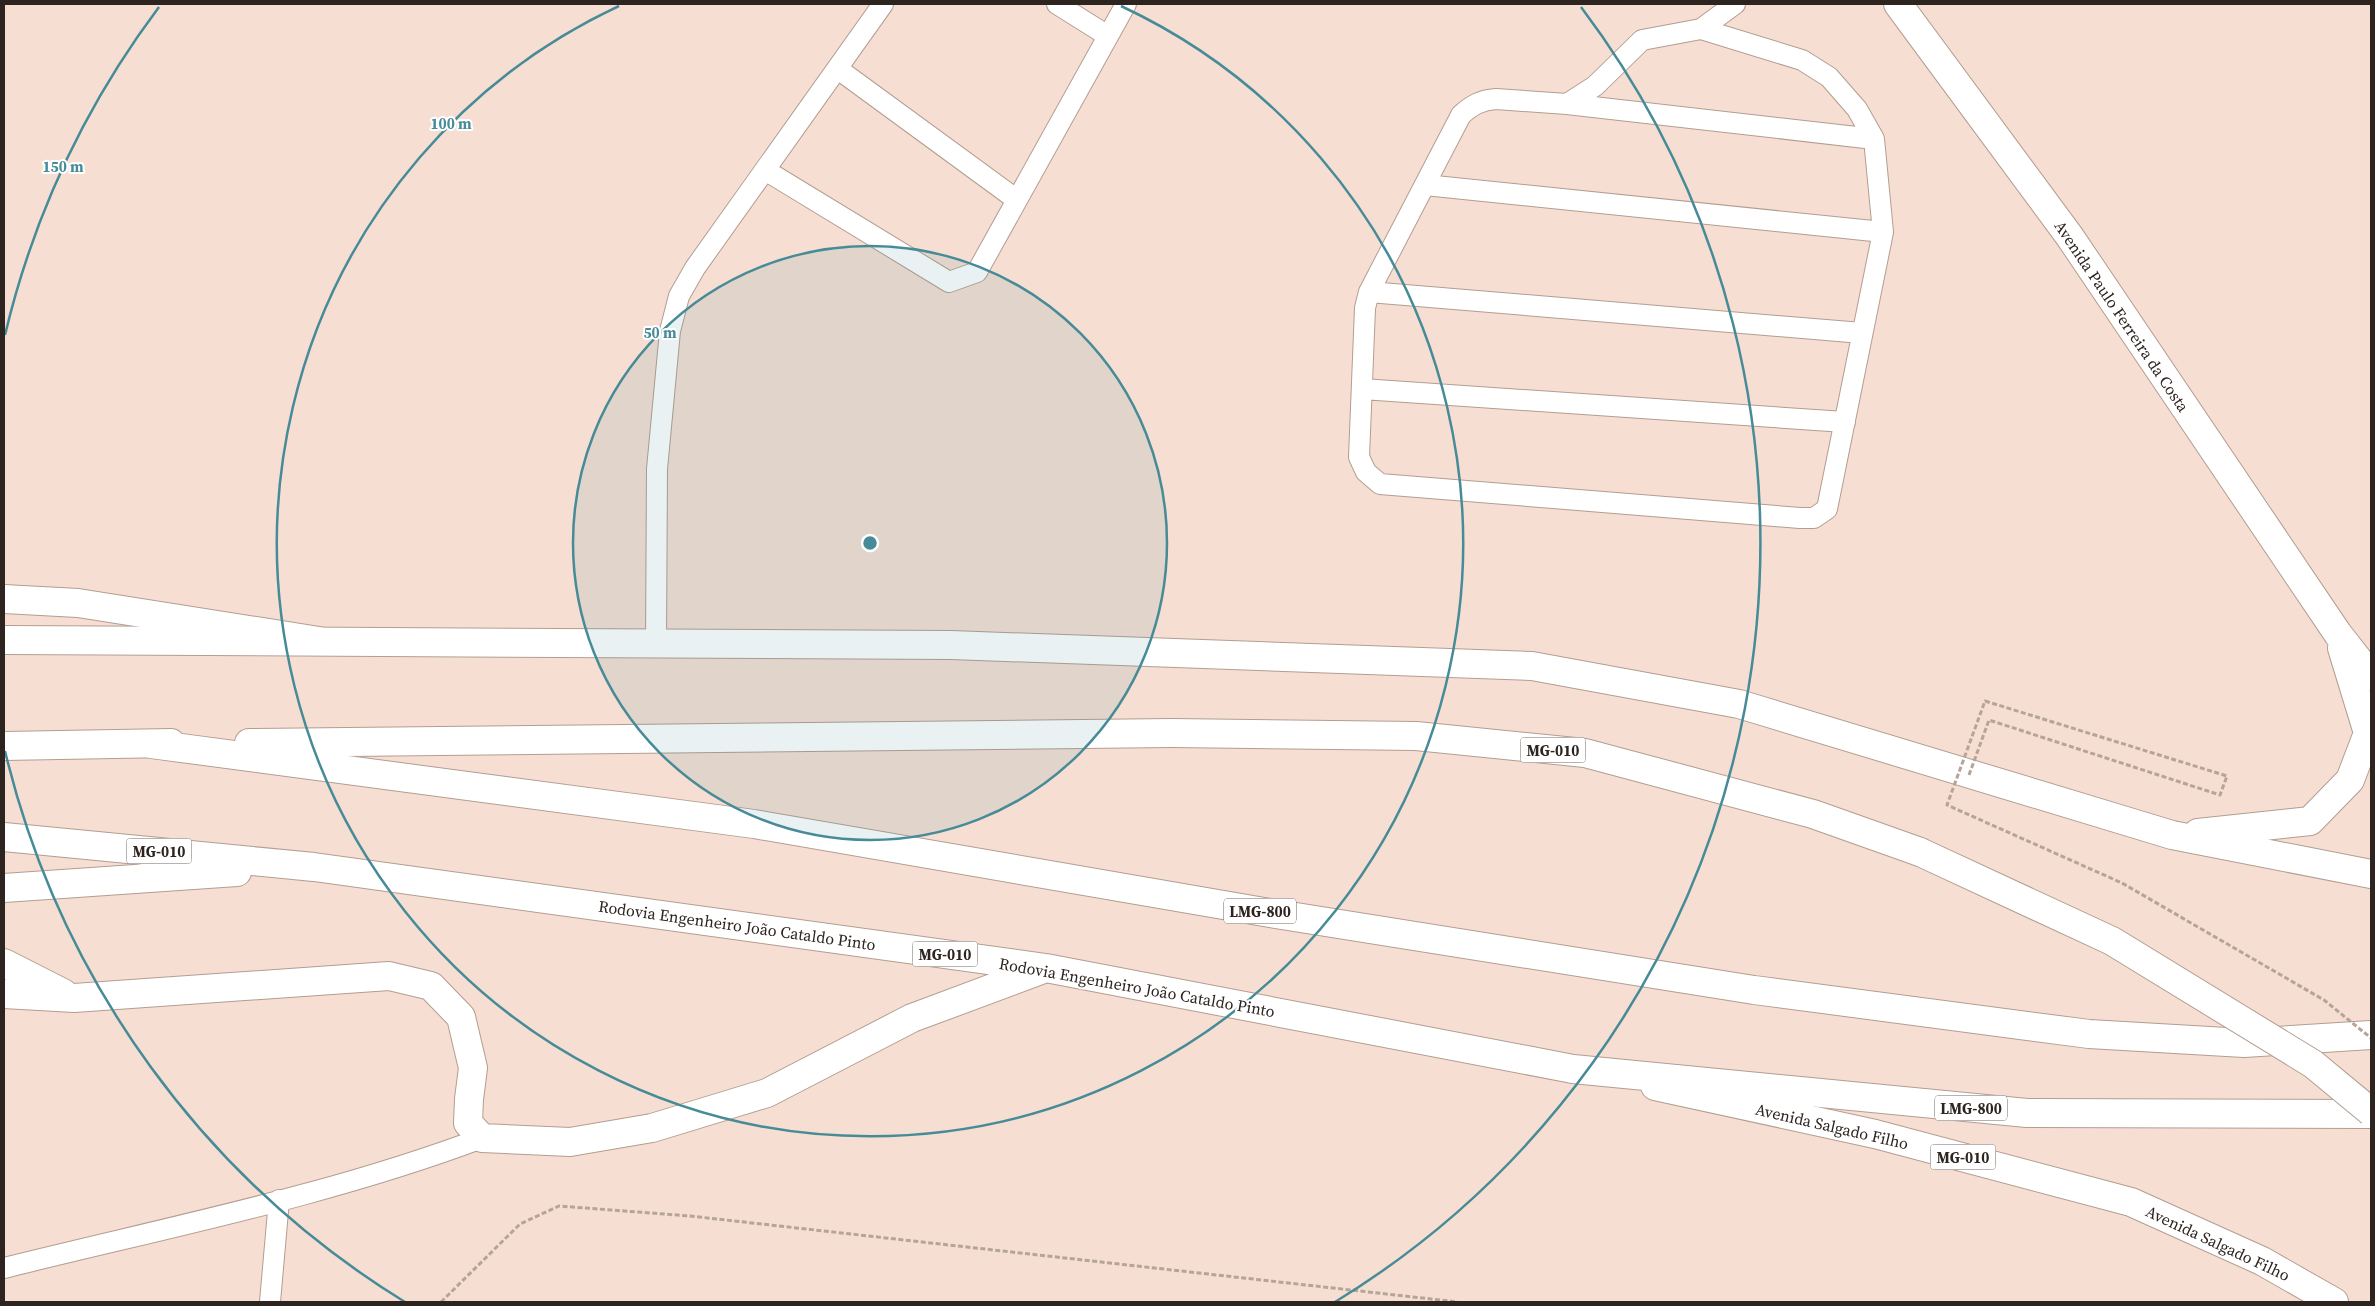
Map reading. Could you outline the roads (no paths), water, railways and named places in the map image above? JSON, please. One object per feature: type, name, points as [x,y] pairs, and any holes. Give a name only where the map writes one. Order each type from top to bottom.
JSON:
[{"type":"main road","name":"Avenida Paulo Ferreira da Costa","points":[[1898,4],[2070,237],[2338,634]]},
{"type":"main road","points":[[4,599],[78,603],[319,642]]},
{"type":"main road","points":[[2338,634],[2371,676]]},
{"type":"main road","points":[[2172,835],[2310,821],[2350,780],[2368,733],[2338,634]]},
{"type":"main road","points":[[4,640],[951,645],[1532,666],[1739,704],[2172,835],[2371,874]]},
{"type":"main road","name":"MG-010","points":[[4,746],[1172,733],[1416,736],[1585,753],[1813,814],[1920,852],[2112,940],[2313,1064],[2371,1113]]},
{"type":"main road","name":"LMG-800","points":[[152,744],[754,824],[1264,912],[1724,985],[2079,1033],[2244,1043],[2371,1037]]},
{"type":"main road","name":"MG-010","points":[[4,838],[314,866]]},
{"type":"main road","points":[[4,888],[314,866]]},
{"type":"main road","name":"Rodovia Engenheiro João Cataldo Pinto","points":[[314,866],[1046,968],[1573,1069]]},
{"type":"main road","points":[[4,963],[74,998]]},
{"type":"main road","points":[[4,994],[74,998],[389,976],[431,986],[461,1017],[473,1068],[468,1124],[482,1138],[570,1142],[652,1128],[767,1093],[912,1018],[1046,968]]},
{"type":"main road","name":"LMG-800","points":[[1573,1069],[2027,1113],[2371,1113]]},
{"type":"main road","name":"Avenida Salgado Filho","points":[[1573,1069],[1875,1134],[2131,1202],[2262,1261],[2334,1302]]},
{"type":"lane","points":[[1057,4],[1108,36]]},
{"type":"lane","points":[[765,170],[949,282],[977,272],[1126,4]]},
{"type":"lane","points":[[1567,104],[1595,86],[1642,40],[1701,29],[1735,4]]},
{"type":"lane","points":[[656,644],[657,469],[670,331],[679,296],[695,268],[838,69],[879,5]]},
{"type":"lane","points":[[1701,29],[1802,60],[1829,77],[1857,109],[1874,139],[1883,232],[1827,509],[1814,518],[1800,518],[1380,484],[1366,472],[1359,457],[1365,308],[1369,292],[1461,115],[1473,105],[1485,100],[1496,99],[1567,104],[1874,139]]},
{"type":"lane","points":[[838,69],[1017,200]]},
{"type":"lane","points":[[1425,185],[1883,232]]},
{"type":"lane","points":[[1369,292],[1862,333]]},
{"type":"lane","points":[[1362,389],[1845,422]]},
{"type":"lane","points":[[4,1268],[279,1200],[422,1161],[482,1138]]},
{"type":"lane","points":[[270,1302],[279,1200]]}]
